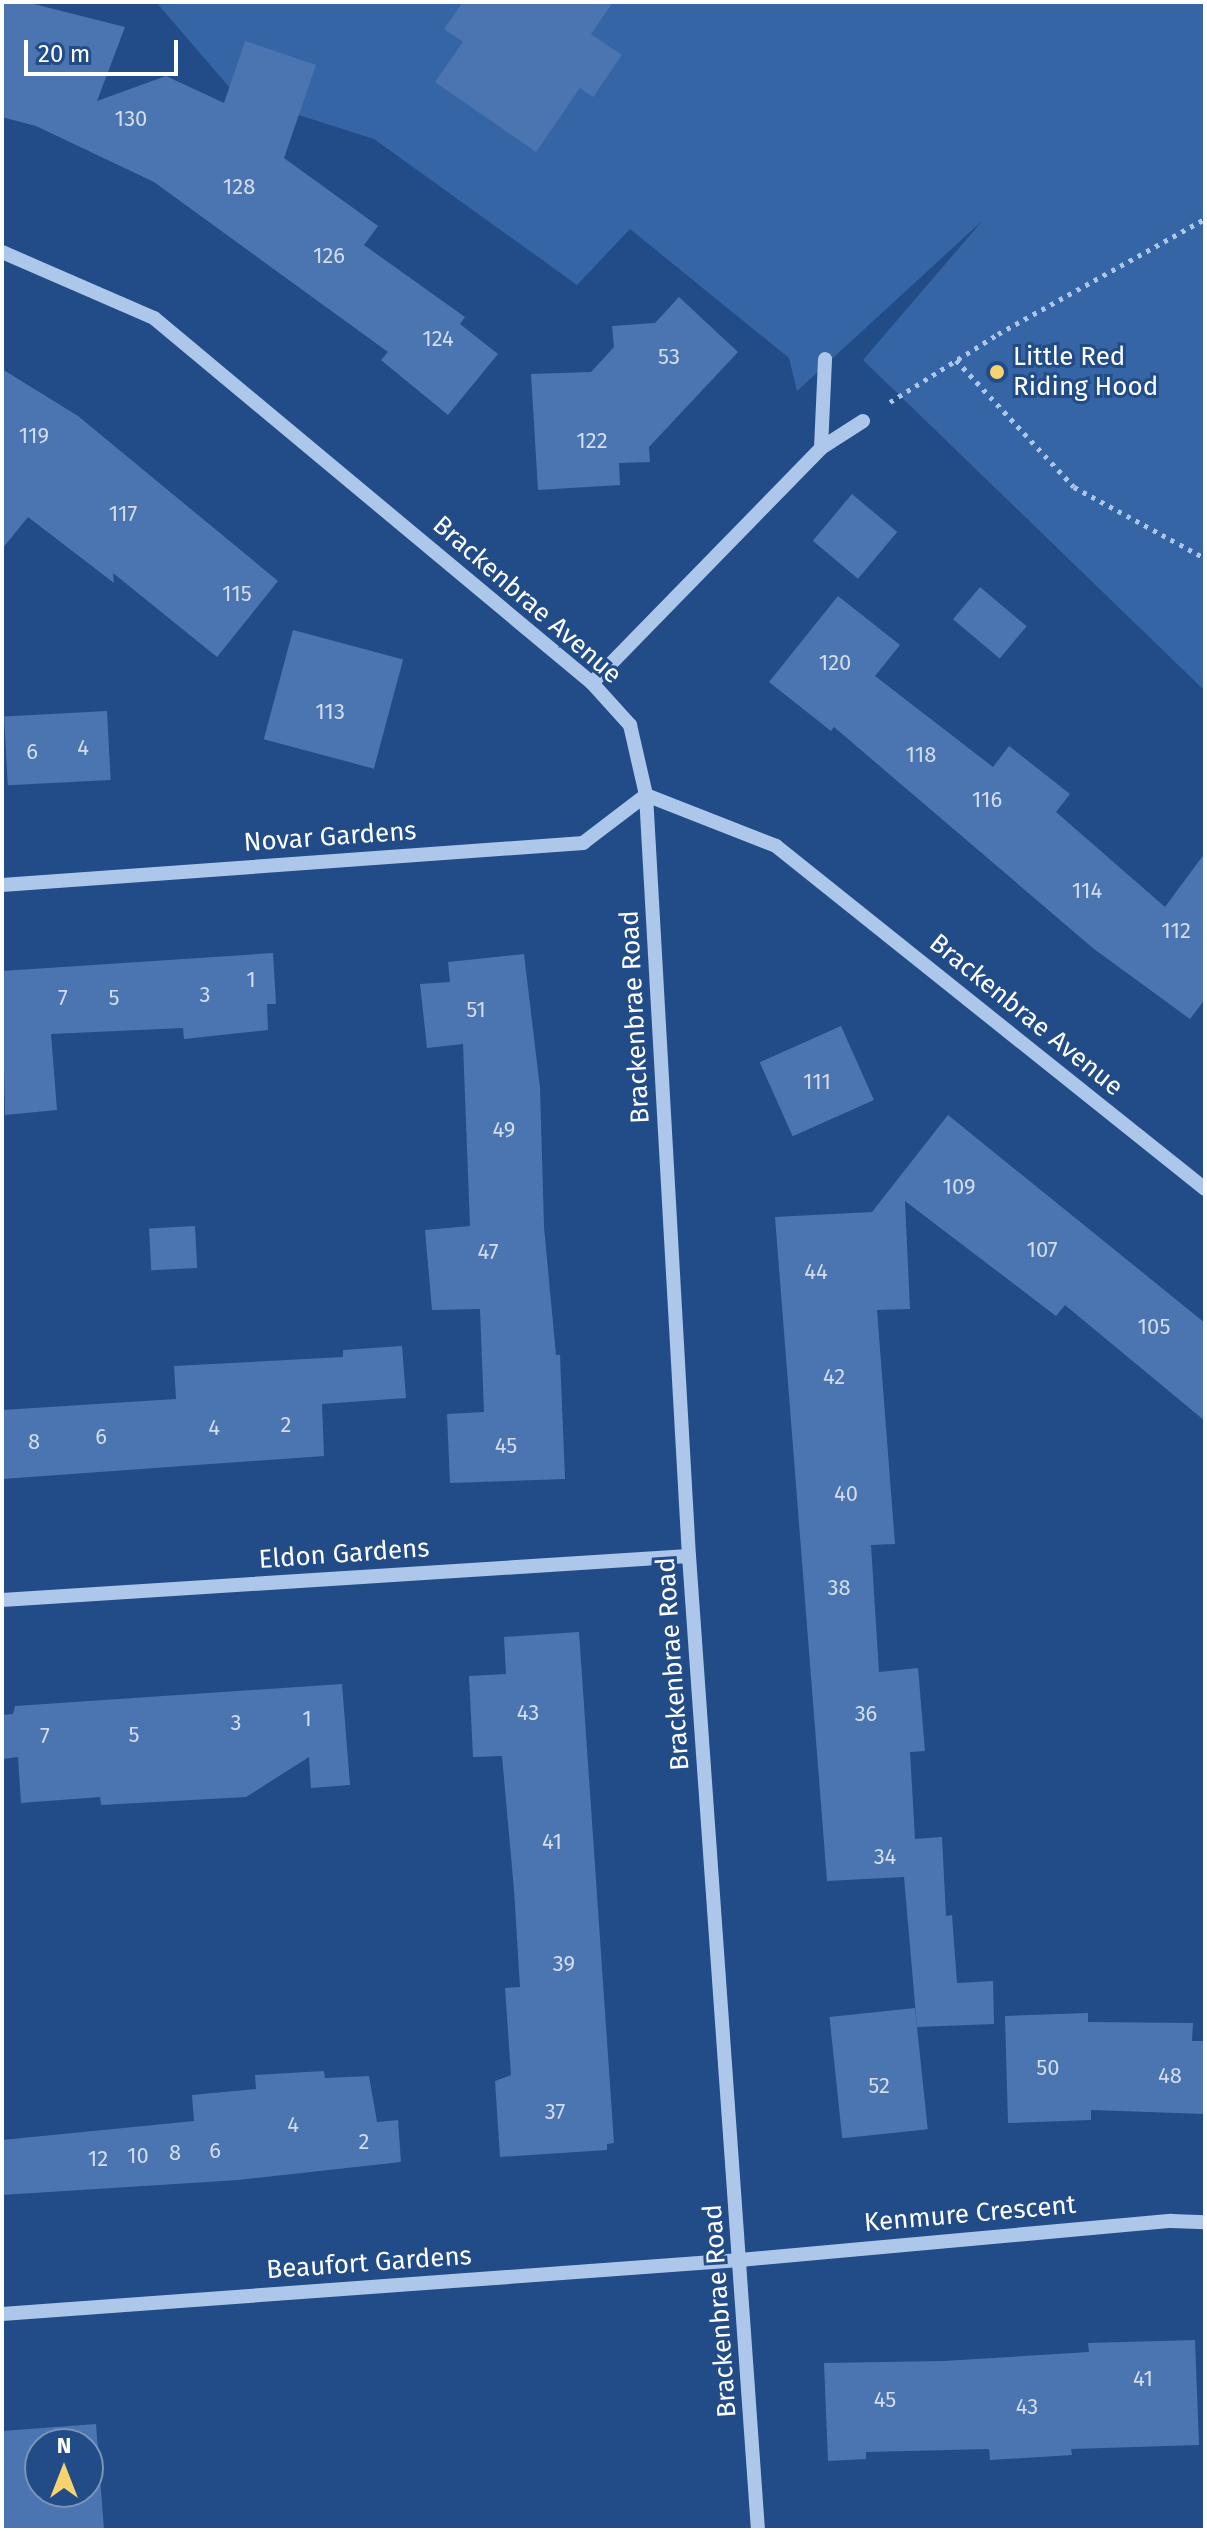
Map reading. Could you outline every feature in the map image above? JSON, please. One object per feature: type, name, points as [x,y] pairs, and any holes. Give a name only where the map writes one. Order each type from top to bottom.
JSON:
[{"type":"street","name":"Brackenbrae Avenue","points":[[2,252],[154,318],[592,683],[630,725],[646,795],[776,846],[1205,1189]]},
{"type":"street","points":[[821,448],[825,359]]},
{"type":"street","points":[[592,683],[821,448],[863,421]]},
{"type":"street","name":"Novar Gardens","points":[[2,885],[583,843],[646,795]]},
{"type":"street","name":"Brackenbrae Road","points":[[646,795],[689,1556],[758,2530]]},
{"type":"street","name":"Eldon Gardens","points":[[2,1600],[689,1556]]},
{"type":"street","name":"Kenmure Crescent","points":[[740,2260],[1171,2221],[1205,2222]]},
{"type":"street","name":"Beaufort Gardens","points":[[2,2314],[740,2260]]},
{"type":"path","points":[[863,421],[956,360],[1168,235],[1205,219]]},
{"type":"path","points":[[956,360],[1074,487],[1205,558]]},
{"type":"shaded area","points":[[156,2],[1205,2],[1205,691],[863,360],[983,220],[797,391],[789,358],[630,229],[577,285],[374,139],[236,95]]},
{"type":"building","points":[[2,2],[26,2],[125,27],[97,101],[166,76],[224,103],[245,41],[316,65],[284,158],[378,226],[364,245],[465,317],[460,324],[498,354],[448,415],[381,360],[388,352],[154,182],[36,126],[2,117]]},
{"type":"building","points":[[463,2],[613,2],[591,34],[622,55],[593,97],[580,88],[536,152],[435,82],[463,42],[444,29]]},
{"type":"building","points":[[679,297],[738,352],[649,447],[650,462],[619,463],[620,485],[538,490],[531,374],[591,372],[614,347],[612,326],[655,323]]},
{"type":"building","points":[[2,369],[78,416],[278,581],[217,657],[113,573],[114,583],[28,517],[2,549]]},
{"type":"building","points":[[852,494],[897,532],[858,579],[813,541]]},
{"type":"building","points":[[980,587],[1027,626],[1000,658],[953,619]]},
{"type":"building","points":[[838,596],[900,645],[875,676],[993,767],[1009,746],[1070,794],[1056,812],[1165,907],[1205,853],[1205,999],[1190,1019],[1094,949],[834,727],[831,731],[769,682]]},
{"type":"building","points":[[293,630],[403,660],[374,769],[264,739]]},
{"type":"building","points":[[107,711],[111,780],[8,785],[4,716]]},
{"type":"building","points":[[273,953],[276,1004],[267,1004],[268,1030],[184,1039],[183,1028],[51,1034],[57,1110],[5,1115],[2,971]]},
{"type":"building","points":[[524,954],[540,1088],[544,1227],[556,1355],[560,1355],[565,1479],[450,1483],[447,1414],[484,1412],[480,1309],[432,1310],[425,1230],[470,1226],[463,1044],[427,1048],[420,984],[450,982],[448,962]]},
{"type":"building","points":[[841,1026],[874,1100],[793,1136],[760,1062]]},
{"type":"building","points":[[948,1115],[1205,1323],[1205,1421],[1065,1305],[1056,1316],[905,1201],[910,1309],[877,1310],[895,1544],[871,1545],[879,1672],[918,1668],[925,1751],[910,1752],[915,1839],[942,1837],[946,1916],[952,1915],[957,1983],[993,1981],[994,2024],[917,2027],[904,1877],[827,1881],[775,1217],[872,1212]]},
{"type":"building","points":[[195,1226],[197,1268],[151,1270],[149,1228]]},
{"type":"building","points":[[402,1346],[406,1398],[322,1404],[324,1456],[2,1479],[2,1410],[176,1399],[174,1366],[343,1357],[343,1350]]},
{"type":"building","points":[[579,1632],[614,2143],[607,2144],[607,2150],[500,2157],[495,2081],[511,2075],[505,1988],[520,1987],[514,1890],[502,1756],[473,1757],[469,1676],[506,1674],[504,1637]]},
{"type":"building","points":[[342,1684],[350,1785],[311,1788],[309,1757],[246,1797],[101,1805],[100,1797],[21,1803],[18,1757],[2,1759],[2,1715],[13,1714],[15,1706]]},
{"type":"building","points":[[915,2008],[928,2129],[842,2138],[829,2017]]},
{"type":"building","points":[[1088,2013],[1088,2022],[1193,2023],[1192,2041],[1205,2041],[1205,2114],[1091,2110],[1091,2120],[1008,2123],[1005,2016]]},
{"type":"building","points":[[324,2071],[325,2078],[369,2076],[377,2122],[398,2120],[401,2162],[238,2180],[2,2195],[2,2140],[194,2121],[192,2095],[256,2089],[255,2075]]},
{"type":"building","points":[[1195,2340],[1199,2445],[1071,2449],[1072,2455],[990,2460],[989,2449],[866,2452],[866,2459],[828,2461],[824,2363],[944,2361],[1089,2352],[1088,2343]]},
{"type":"building","points":[[96,2424],[96,2428],[42,2428]]},
{"type":"building","points":[[24,2429],[24,2508],[102,2508],[104,2530],[2,2530],[2,2431]]},
{"type":"place","name":"Little Red Riding Hood","points":[[997,372]]}]
